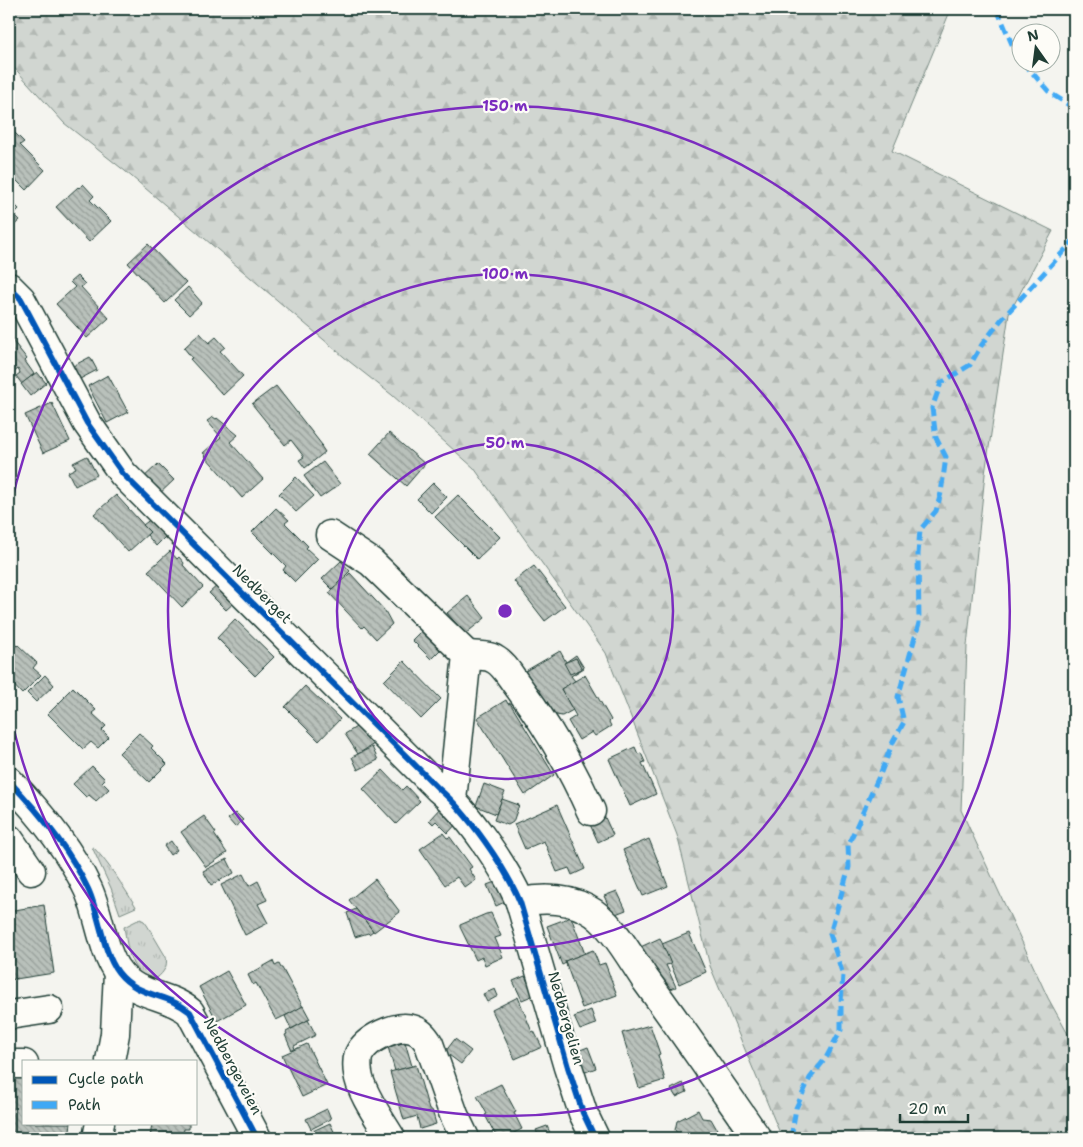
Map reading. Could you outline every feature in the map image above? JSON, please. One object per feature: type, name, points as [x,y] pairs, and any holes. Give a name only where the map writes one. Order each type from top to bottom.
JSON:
[{"type":"street","name":"Nedberget","points":[[9,287],[20,299],[87,423],[123,474],[452,800],[513,884],[520,902]]},
{"type":"street","points":[[330,535],[370,562],[468,655],[493,658],[504,667],[526,697],[576,776],[591,811]]},
{"type":"street","points":[[452,800],[468,655]]},
{"type":"street","name":"Nedbergeveien","points":[[9,781],[41,816],[68,852],[88,890],[111,959],[118,972],[139,990],[180,1004],[190,1012],[257,1138]]},
{"type":"street","points":[[9,839],[31,871]]},
{"type":"street","points":[[520,902],[560,899],[587,909],[601,919],[668,1010],[757,1138]]},
{"type":"street","name":"Nedbergelien","points":[[520,902],[568,1067],[583,1113],[595,1138]]},
{"type":"street","name":"Nedbergeveien","points":[[110,1060],[115,1034],[118,972]]},
{"type":"street","points":[[9,1015],[48,1009]]},
{"type":"street","points":[[391,1138],[360,1085],[357,1072],[359,1054],[371,1040],[394,1028],[411,1028],[423,1035],[429,1044],[464,1138]]},
{"type":"street","points":[[9,1064],[22,1064]]},
{"type":"street","points":[[97,1138],[100,1124]]},
{"type":"green space","points":[[9,9],[951,9],[892,151],[1053,231],[1009,314],[985,474],[967,646],[961,810],[1048,998],[1074,1045],[1074,1138],[782,1138],[710,966],[677,835],[606,653],[474,468],[392,395],[350,362],[125,171],[64,123],[9,62]]},
{"type":"green space","points":[[92,847],[111,868],[136,907],[120,914],[111,888]]},
{"type":"green space","points":[[140,919],[147,925],[166,957],[165,969],[157,978],[148,977],[141,973],[135,967],[129,952],[124,927]]},
{"type":"building","points":[[12,130],[24,142],[20,145],[45,170],[26,190],[9,173],[9,133]]},
{"type":"building","points":[[83,184],[94,196],[90,200],[111,221],[89,242],[56,207]]},
{"type":"building","points":[[9,199],[19,209],[14,214],[20,220],[9,230]]},
{"type":"building","points":[[148,244],[186,283],[165,303],[128,263]]},
{"type":"building","points":[[77,276],[85,284],[81,287],[109,318],[87,338],[56,304],[75,287],[70,282]]},
{"type":"building","points":[[188,287],[202,303],[189,315],[174,300]]},
{"type":"building","points":[[200,333],[209,343],[216,337],[225,347],[220,351],[243,376],[223,395],[190,359],[192,358],[184,348]]},
{"type":"building","points":[[9,336],[27,359],[25,361],[34,374],[22,384],[16,376],[20,373],[18,369],[9,376]]},
{"type":"building","points":[[90,357],[97,370],[80,379],[73,366]]},
{"type":"building","points":[[37,372],[46,383],[30,396],[21,384]]},
{"type":"building","points":[[108,375],[128,412],[107,423],[88,386]]},
{"type":"building","points":[[276,386],[322,445],[325,452],[305,468],[299,460],[304,457],[291,440],[285,445],[252,404]]},
{"type":"building","points":[[52,403],[70,441],[43,453],[25,415]]},
{"type":"building","points":[[213,417],[217,418],[238,435],[230,442],[263,479],[242,498],[203,453],[221,437],[207,421]]},
{"type":"building","points":[[389,433],[425,464],[406,486],[370,454]]},
{"type":"building","points":[[87,456],[97,475],[75,486],[68,472],[76,468],[73,463]]},
{"type":"building","points":[[323,462],[340,484],[320,498],[304,476]]},
{"type":"building","points":[[158,464],[174,480],[156,497],[140,481]]},
{"type":"building","points":[[296,477],[314,496],[296,512],[279,494]]},
{"type":"building","points":[[433,483],[447,497],[431,513],[417,499]]},
{"type":"building","points":[[116,495],[150,532],[128,552],[94,514]]},
{"type":"building","points":[[458,495],[500,537],[477,559],[435,517]]},
{"type":"building","points":[[276,508],[289,520],[285,523],[318,559],[295,582],[283,570],[286,566],[252,532]]},
{"type":"building","points":[[152,518],[167,535],[156,546],[147,535],[150,532],[143,525]]},
{"type":"building","points":[[170,551],[177,559],[179,557],[184,563],[183,565],[203,587],[182,607],[148,571]]},
{"type":"building","points":[[341,561],[350,571],[332,589],[322,579]]},
{"type":"building","points":[[534,566],[565,606],[545,621],[514,581]]},
{"type":"building","points":[[350,573],[385,611],[392,624],[376,639],[364,626],[362,628],[329,593]]},
{"type":"building","points":[[219,584],[236,601],[226,610],[209,593]]},
{"type":"building","points":[[468,596],[485,618],[465,634],[447,613]]},
{"type":"building","points":[[235,619],[274,657],[255,676],[217,638]]},
{"type":"building","points":[[427,625],[446,644],[431,659],[412,640]]},
{"type":"building","points":[[9,638],[37,663],[33,668],[41,675],[22,694],[9,680]]},
{"type":"building","points":[[560,651],[566,662],[576,655],[584,668],[571,676],[575,681],[561,689],[573,710],[562,716],[551,714],[522,673]]},
{"type":"building","points":[[576,658],[582,669],[570,674],[564,663]]},
{"type":"building","points":[[404,661],[441,699],[421,719],[384,681]]},
{"type":"building","points":[[45,675],[54,685],[36,702],[27,693]]},
{"type":"building","points":[[585,675],[611,720],[609,722],[611,726],[595,736],[592,732],[579,740],[568,721],[576,716],[561,689]]},
{"type":"building","points":[[305,686],[340,719],[319,741],[285,707]]},
{"type":"building","points":[[73,687],[96,710],[92,713],[106,726],[102,730],[109,737],[98,748],[91,742],[83,749],[48,714]]},
{"type":"building","points":[[506,700],[508,704],[510,703],[554,775],[525,795],[477,718]]},
{"type":"building","points":[[361,724],[374,744],[358,754],[345,734]]},
{"type":"building","points":[[139,733],[153,746],[151,748],[167,764],[149,782],[119,753]]},
{"type":"building","points":[[372,747],[378,760],[358,770],[352,757]]},
{"type":"building","points":[[635,747],[638,754],[641,753],[645,762],[642,763],[656,794],[630,806],[609,759]]},
{"type":"building","points":[[92,766],[105,779],[102,782],[109,789],[96,801],[89,795],[86,797],[73,784]]},
{"type":"building","points":[[383,770],[402,790],[406,786],[420,801],[396,824],[363,789]]},
{"type":"building","points":[[484,784],[505,792],[496,814],[476,806]]},
{"type":"building","points":[[502,799],[519,805],[513,822],[508,825],[494,820]]},
{"type":"building","points":[[557,805],[585,869],[572,875],[569,868],[557,872],[544,841],[525,849],[514,824]]},
{"type":"building","points":[[442,806],[459,821],[448,833],[436,821],[433,824],[429,820]]},
{"type":"building","points":[[602,811],[613,835],[598,842],[587,818]]},
{"type":"building","points":[[236,813],[243,820],[235,827],[228,819]]},
{"type":"building","points":[[204,816],[227,853],[206,867],[181,832]]},
{"type":"building","points":[[443,833],[447,838],[450,837],[472,867],[469,869],[476,880],[465,888],[457,877],[445,885],[420,849]]},
{"type":"building","points":[[649,839],[668,886],[643,896],[623,850]]},
{"type":"building","points":[[171,841],[177,850],[170,855],[164,846]]},
{"type":"building","points":[[227,859],[234,873],[211,885],[203,871]]},
{"type":"building","points":[[243,874],[249,886],[258,881],[267,900],[258,904],[268,923],[245,935],[221,885]]},
{"type":"building","points":[[375,879],[400,912],[374,932],[349,900]]},
{"type":"building","points":[[500,880],[509,900],[496,906],[487,885]]},
{"type":"building","points":[[617,891],[626,910],[613,915],[604,896]]},
{"type":"building","points":[[44,905],[54,973],[9,980],[9,911]]},
{"type":"building","points":[[356,909],[373,931],[369,934],[355,937],[347,913]]},
{"type":"building","points":[[491,913],[501,936],[495,938],[503,957],[485,965],[482,957],[476,960],[460,925]]},
{"type":"building","points":[[571,917],[585,954],[565,961],[566,963],[562,965],[547,926]]},
{"type":"building","points":[[689,933],[706,972],[679,984],[662,944]]},
{"type":"building","points":[[660,938],[671,964],[666,965],[676,987],[664,991],[634,950]]},
{"type":"building","points":[[593,950],[599,965],[605,963],[617,995],[582,1008],[565,961]]},
{"type":"building","points":[[273,961],[275,966],[279,964],[282,968],[303,1007],[276,1020],[256,983],[253,985],[248,975]]},
{"type":"building","points":[[227,971],[246,1005],[217,1021],[199,987]]},
{"type":"building","points":[[525,976],[534,995],[522,1000],[513,981]]},
{"type":"building","points":[[495,989],[498,996],[487,1002],[483,994]]},
{"type":"building","points":[[518,997],[532,1032],[534,1031],[542,1047],[515,1059],[492,1010]]},
{"type":"building","points":[[303,1006],[310,1019],[291,1029],[285,1016]]},
{"type":"building","points":[[591,1010],[596,1024],[580,1030],[574,1017]]},
{"type":"building","points":[[308,1020],[316,1035],[294,1046],[295,1049],[292,1051],[285,1035],[287,1034],[286,1032]]},
{"type":"building","points":[[650,1025],[660,1054],[658,1055],[665,1080],[639,1088],[622,1033]]},
{"type":"building","points":[[455,1039],[471,1051],[461,1064],[445,1052]]},
{"type":"building","points":[[405,1042],[412,1066],[395,1071],[388,1047]]},
{"type":"building","points":[[307,1044],[327,1085],[302,1097],[282,1055]]},
{"type":"building","points":[[588,1047],[596,1068],[583,1073],[575,1052]]},
{"type":"building","points":[[416,1065],[429,1110],[432,1110],[436,1124],[420,1129],[417,1116],[404,1120],[390,1072]]},
{"type":"building","points":[[9,1074],[22,1076],[22,1124],[71,1124],[69,1138],[9,1138]]},
{"type":"building","points":[[683,1083],[687,1092],[676,1097],[671,1089]]},
{"type":"building","points":[[501,1084],[516,1112],[514,1113],[522,1129],[504,1138],[497,1138],[477,1096]]},
{"type":"building","points":[[327,1109],[331,1119],[311,1129],[306,1119]]},
{"type":"building","points":[[698,1110],[702,1118],[711,1119],[719,1133],[721,1132],[725,1138],[680,1138],[675,1130],[677,1121]]},
{"type":"building","points":[[330,1123],[337,1138],[306,1138],[304,1135]]},
{"type":"building","points":[[152,1124],[189,1124],[189,1129],[184,1129],[183,1135],[189,1135],[189,1138],[150,1138]]},
{"type":"building","points":[[547,1126],[551,1135],[539,1138],[536,1130]]},
{"type":"building","points":[[239,1129],[244,1138],[224,1138],[224,1137]]},
{"type":"marked path","points":[[997,9],[1010,40]]},
{"type":"marked path","points":[[1032,72],[1050,93],[1074,108]]},
{"type":"marked path","points":[[791,1138],[796,1108],[810,1078],[826,1058],[841,1030],[843,975],[830,934],[849,867],[848,845],[893,742],[904,722],[898,697],[919,623],[918,554],[920,530],[936,511],[941,493],[946,457],[936,438],[932,408],[941,383],[970,365],[981,346],[1001,320],[1074,240]]},
{"type":"cycle path","points":[[9,287],[21,299],[87,423],[123,474],[450,799],[485,841],[514,888],[520,902],[568,1067],[583,1113],[595,1138]]},
{"type":"cycle path","points":[[9,781],[32,806],[72,859],[92,898],[105,943],[118,972],[135,987],[172,1001],[190,1012],[257,1138]]}]
